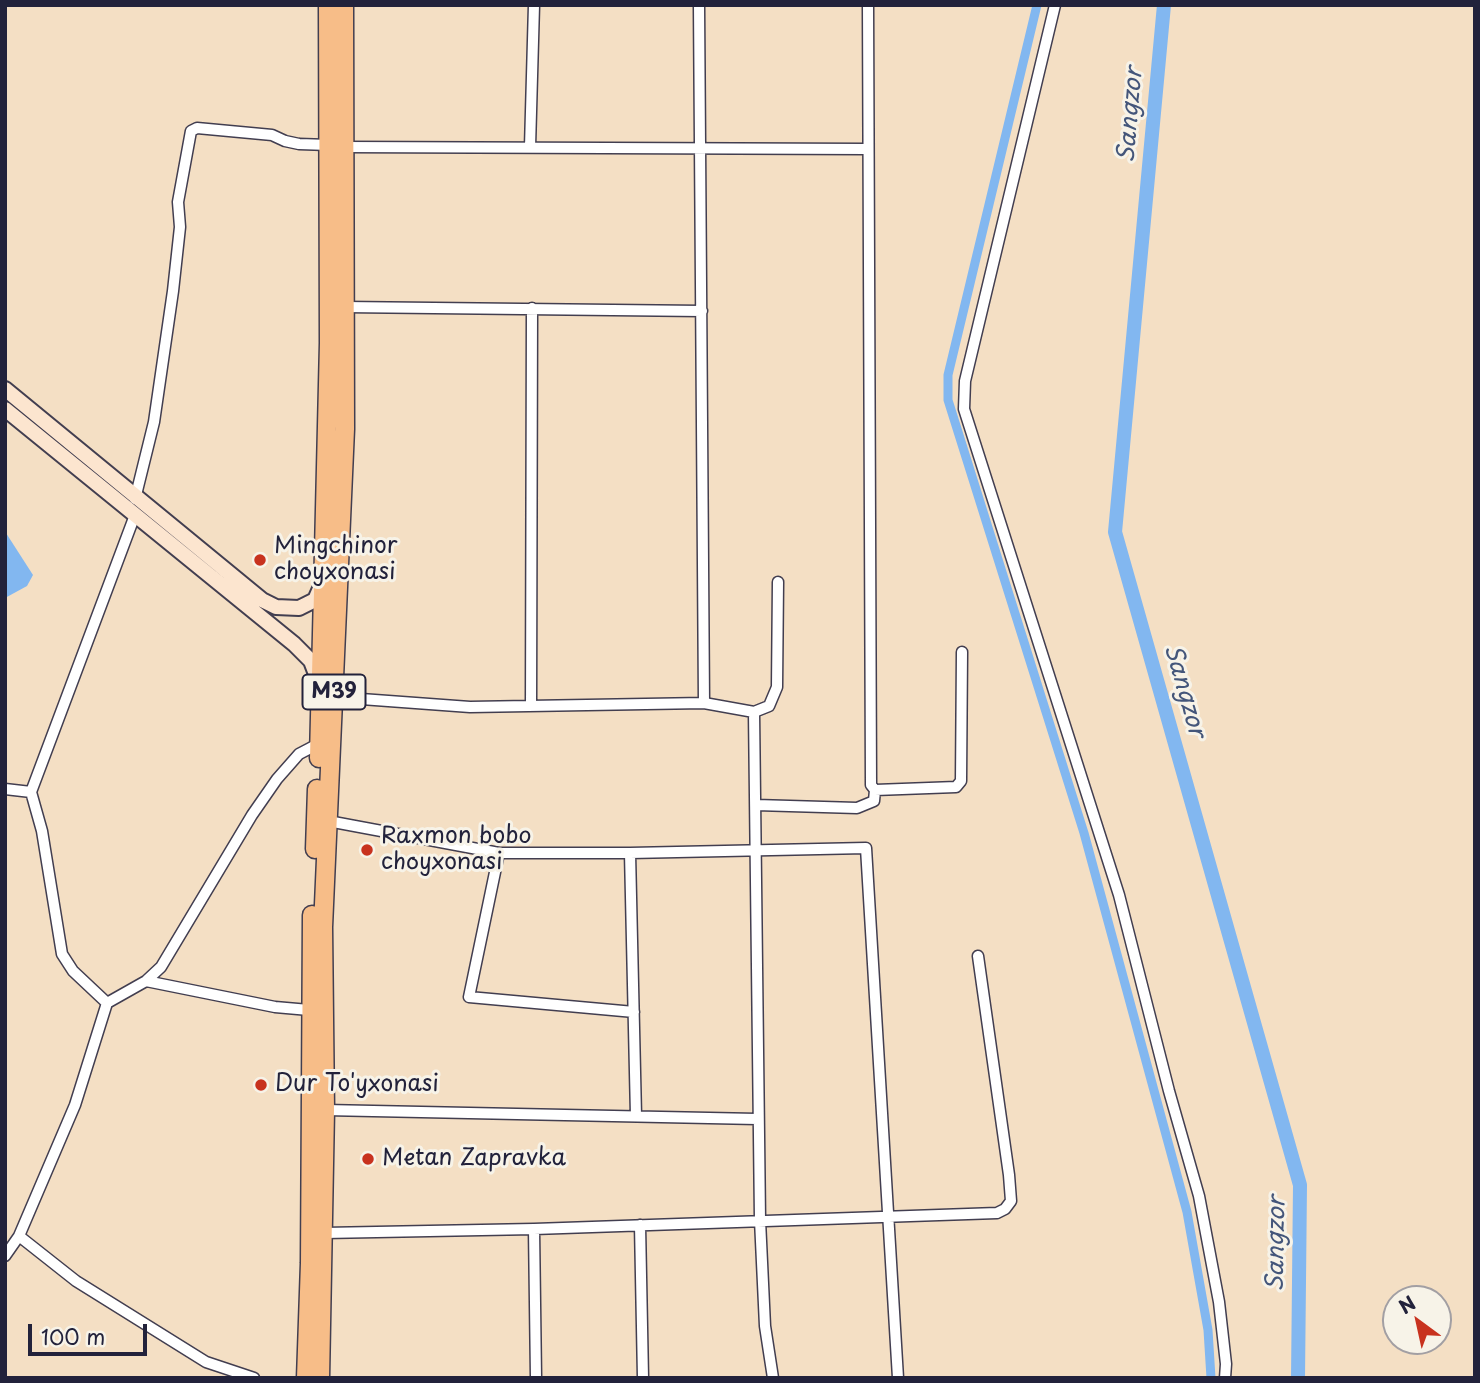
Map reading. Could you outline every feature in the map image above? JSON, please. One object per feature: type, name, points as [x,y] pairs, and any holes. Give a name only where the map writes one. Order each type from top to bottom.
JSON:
[{"type":"highway","name":"M39","points":[[306,1378],[310,1263],[310,1010],[320,743],[327,698],[345,429],[336,344],[344,307],[328,5]]},
{"type":"highway","name":"M39","points":[[320,1378],[325,1110],[323,927],[328,821],[323,579],[336,344],[336,146],[344,5]]},
{"type":"main road","points":[[5,389],[133,507],[300,649],[315,668],[327,698]]},
{"type":"main road","points":[[5,409],[133,507],[271,606],[293,609],[310,604],[318,596],[323,579]]},
{"type":"street","points":[[530,148],[534,5]]},
{"type":"street","points":[[699,5],[704,703]]},
{"type":"street","points":[[756,805],[856,808],[874,801],[868,5]]},
{"type":"street","points":[[1055,5],[965,381],[964,409],[1119,895],[1199,1196],[1219,1302],[1225,1378]]},
{"type":"street","points":[[107,1003],[73,971],[62,954],[42,831],[31,792],[133,507],[154,422],[180,227],[178,202],[191,131],[197,128],[272,135],[299,144],[336,146],[867,149]]},
{"type":"street","points":[[344,307],[702,311]]},
{"type":"street","points":[[531,706],[532,308]]},
{"type":"street","points":[[327,698],[470,707],[704,703],[754,712],[769,706],[776,687],[778,582]]},
{"type":"street","points":[[875,790],[956,787],[961,781],[962,652]]},
{"type":"street","points":[[754,712],[757,1119],[765,1326],[773,1378]]},
{"type":"street","points":[[5,1256],[19,1236],[75,1105],[107,1003],[146,981],[161,967],[252,815],[277,779],[299,754],[320,743]]},
{"type":"street","points":[[5,789],[31,792]]},
{"type":"street","points":[[328,821],[499,853],[866,848],[898,1378]]},
{"type":"street","points":[[499,853],[469,997],[634,1013]]},
{"type":"street","points":[[630,853],[636,1116]]},
{"type":"street","points":[[324,1233],[534,1229],[998,1213],[1011,1201],[1009,1175],[978,956]]},
{"type":"street","points":[[146,981],[275,1007],[310,1010]]},
{"type":"street","points":[[325,1110],[757,1119]]},
{"type":"street","points":[[640,1224],[643,1378]]},
{"type":"street","points":[[534,1229],[536,1378]]},
{"type":"street","points":[[19,1236],[76,1281],[206,1362],[254,1378]]},
{"type":"water","points":[[6,533],[33,575],[27,586],[5,598]]},
{"type":"waterway","points":[[1037,5],[948,375],[948,400],[1084,833],[1187,1212],[1208,1330],[1211,1378]]},
{"type":"waterway","name":"Sangzor","points":[[1164,5],[1115,532],[1300,1185],[1298,1378]]},
{"type":"place","name":"Mingchinor choyxonasi","points":[[260,560]]},
{"type":"place","name":"Raxmon bobo choyxonasi","points":[[367,850]]},
{"type":"place","name":"Dur To'yxonasi","points":[[261,1085]]},
{"type":"place","name":"Metan Zapravka","points":[[368,1159]]}]
